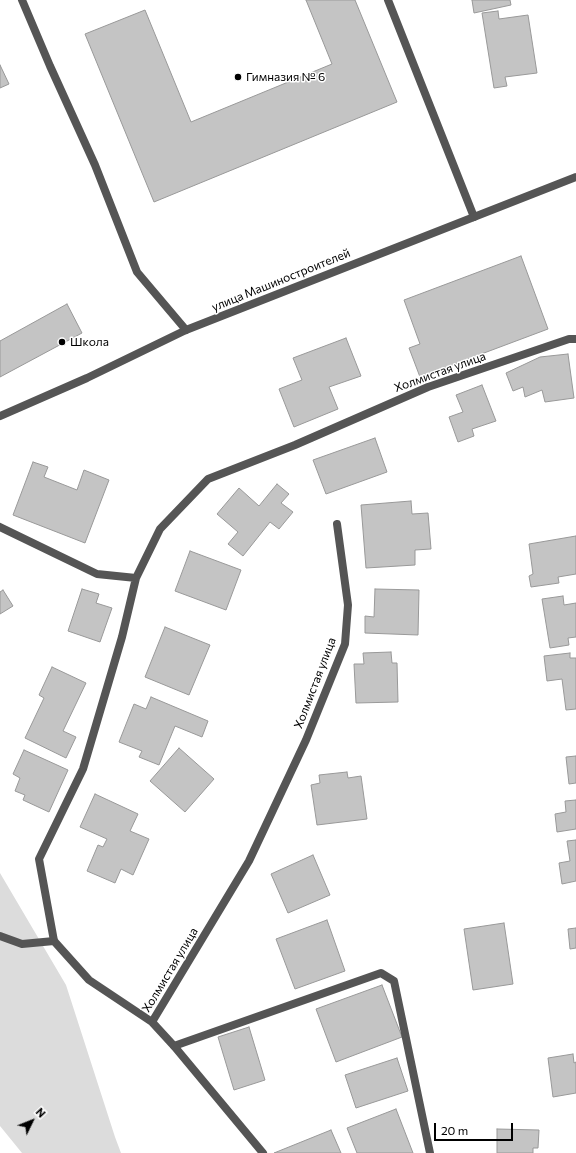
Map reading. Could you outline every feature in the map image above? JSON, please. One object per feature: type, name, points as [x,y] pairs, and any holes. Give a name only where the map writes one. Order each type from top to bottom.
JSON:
[{"type":"street","points":[[22,0],[95,165],[137,272],[186,330]]},
{"type":"street","points":[[388,0],[474,217]]},
{"type":"street","name":"улица Машиностроителей","points":[[0,416],[87,378],[186,330],[576,177]]},
{"type":"street","name":"Холмистая улица","points":[[337,524],[348,605],[345,644],[306,740],[249,861],[152,1022],[89,980],[54,941],[39,859],[83,769],[122,637],[136,578],[160,529],[208,479],[295,446],[428,387],[569,339],[576,339]]},
{"type":"street","points":[[0,527],[97,574],[136,578]]},
{"type":"street","points":[[0,936],[22,944],[54,941]]},
{"type":"street","points":[[174,1046],[381,973],[394,981],[430,1153]]},
{"type":"street","points":[[152,1022],[174,1046],[263,1153]]},
{"type":"shaded area","points":[[0,873],[66,985],[121,1153],[22,1153],[0,1126]]},
{"type":"building","points":[[306,0],[355,0],[397,102],[154,202],[85,34],[145,10],[191,122],[332,64]]},
{"type":"building","points":[[472,0],[510,0],[511,5],[474,13]]},
{"type":"building","points":[[498,11],[499,19],[528,15],[537,73],[505,77],[507,86],[494,88],[482,13]]},
{"type":"building","points":[[0,65],[9,84],[0,88]]},
{"type":"building","points":[[521,256],[548,329],[420,377],[409,348],[420,344],[404,300]]},
{"type":"building","points":[[67,304],[82,333],[0,377],[0,341]]},
{"type":"building","points":[[346,338],[361,376],[329,387],[338,409],[294,427],[279,389],[302,380],[293,358]]},
{"type":"building","points":[[568,354],[574,398],[545,402],[542,390],[525,397],[523,387],[513,391],[506,373],[540,357]]},
{"type":"building","points":[[482,385],[496,421],[472,429],[474,436],[458,442],[449,417],[463,412],[456,395]]},
{"type":"building","points":[[375,438],[387,472],[326,494],[313,460]]},
{"type":"building","points":[[33,462],[48,467],[44,477],[77,490],[84,470],[109,480],[85,543],[13,515]]},
{"type":"building","points":[[277,484],[289,494],[281,503],[293,512],[279,529],[270,522],[243,556],[228,544],[238,532],[217,514],[239,488],[259,506]]},
{"type":"building","points":[[411,501],[412,514],[428,513],[431,549],[415,550],[415,565],[366,568],[361,505]]},
{"type":"building","points":[[576,536],[576,574],[558,577],[559,583],[531,587],[529,576],[533,574],[529,544]]},
{"type":"building","points":[[190,551],[241,570],[226,610],[175,591]]},
{"type":"building","points":[[82,589],[99,594],[96,603],[112,608],[100,642],[68,631]]},
{"type":"building","points":[[375,589],[419,590],[418,635],[365,633],[365,616],[374,617]]},
{"type":"building","points":[[3,590],[13,606],[0,614],[0,592]]},
{"type":"building","points":[[563,596],[564,605],[576,603],[576,637],[568,638],[569,645],[550,648],[542,599]]},
{"type":"building","points":[[165,627],[210,645],[189,695],[145,677]]},
{"type":"building","points":[[391,652],[392,663],[397,663],[398,702],[356,703],[354,664],[364,664],[363,653]]},
{"type":"building","points":[[570,653],[570,658],[576,658],[576,709],[566,710],[562,679],[547,681],[544,656]]},
{"type":"building","points":[[52,667],[86,683],[63,731],[76,737],[66,758],[25,738],[44,698],[39,695]]},
{"type":"building","points":[[151,697],[208,721],[202,737],[175,726],[159,765],[139,757],[142,751],[119,742],[134,704],[146,709]]},
{"type":"building","points":[[179,748],[214,779],[185,812],[150,781]]},
{"type":"building","points":[[24,750],[68,770],[49,812],[23,800],[25,795],[15,791],[20,778],[13,774]]},
{"type":"building","points":[[576,756],[576,783],[569,784],[566,757]]},
{"type":"building","points":[[347,772],[348,778],[361,776],[367,819],[317,825],[311,785],[320,783],[319,775]]},
{"type":"building","points":[[95,794],[138,814],[130,831],[149,839],[133,875],[121,869],[115,883],[87,871],[98,845],[103,847],[107,839],[80,827]]},
{"type":"building","points":[[576,800],[576,829],[557,832],[555,814],[566,812],[565,801]]},
{"type":"building","points":[[576,840],[576,881],[562,884],[559,863],[570,861],[567,841]]},
{"type":"building","points":[[313,855],[330,895],[288,913],[271,874]]},
{"type":"building","points":[[327,920],[345,971],[295,989],[276,939]]},
{"type":"building","points":[[504,923],[513,984],[473,990],[464,929]]},
{"type":"building","points":[[576,928],[576,948],[570,949],[568,929]]},
{"type":"building","points":[[382,985],[402,1037],[336,1062],[316,1009]]},
{"type":"building","points":[[249,1027],[265,1080],[234,1090],[218,1037]]},
{"type":"building","points":[[573,1054],[574,1063],[576,1062],[576,1093],[553,1097],[548,1058]]},
{"type":"building","points":[[397,1058],[408,1091],[356,1108],[345,1075]]},
{"type":"building","points":[[396,1109],[413,1153],[357,1153],[347,1128]]},
{"type":"building","points":[[497,1129],[539,1130],[538,1148],[533,1148],[533,1153],[497,1153]]},
{"type":"building","points":[[331,1130],[341,1153],[274,1153]]},
{"type":"place","name":"Гимназия № 6","points":[[238,77]]},
{"type":"place","name":"Школа","points":[[62,342]]}]
